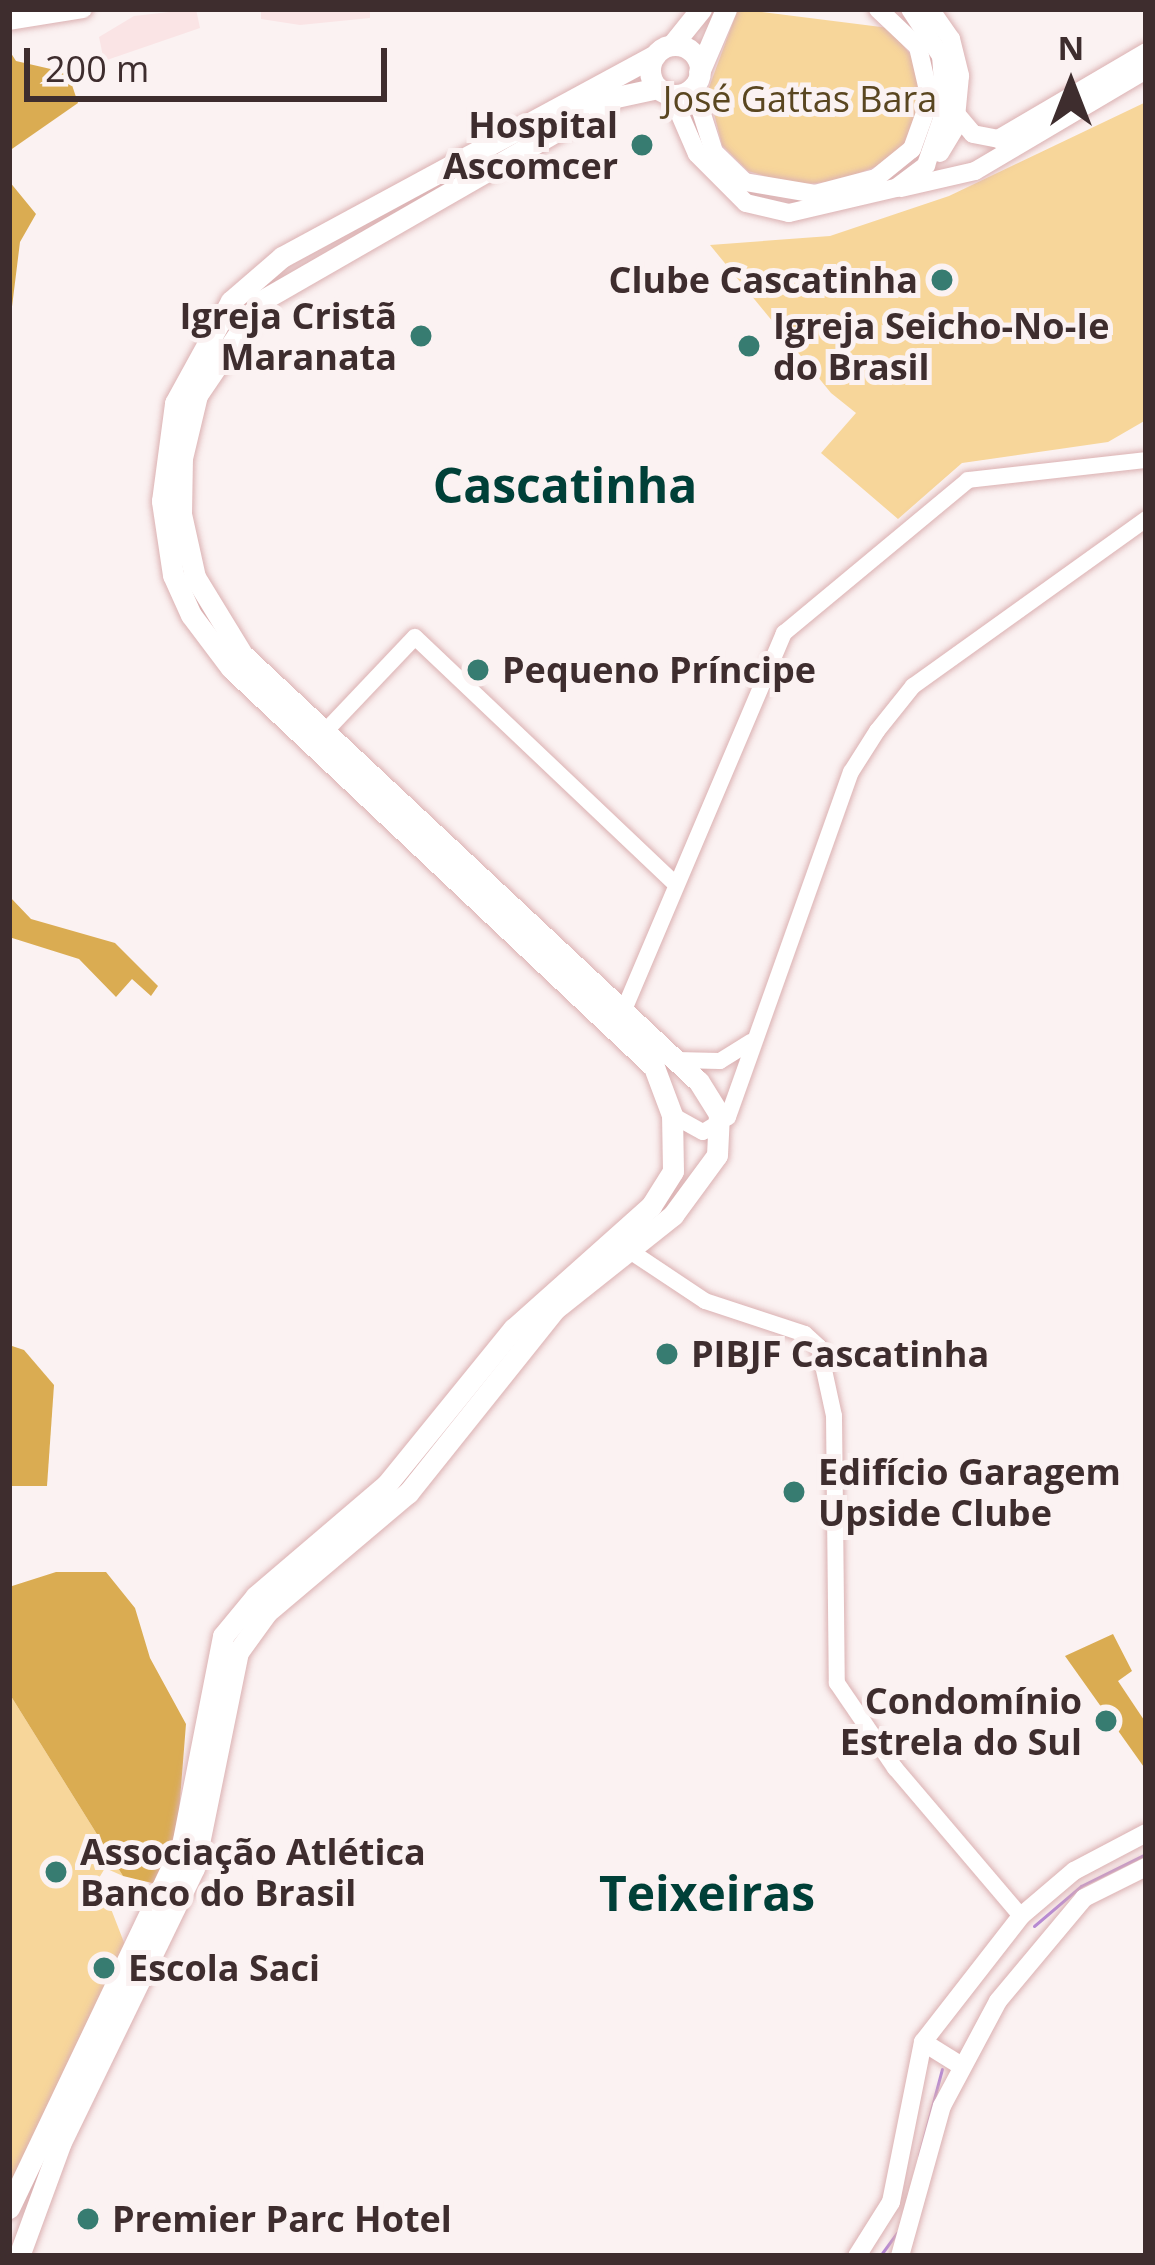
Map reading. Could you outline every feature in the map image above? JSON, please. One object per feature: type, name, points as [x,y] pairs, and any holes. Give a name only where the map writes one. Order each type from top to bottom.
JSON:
[{"type":"main road","points":[[9,17],[21,9]]},
{"type":"main road","points":[[9,17],[83,9]]},
{"type":"main road","points":[[701,9],[650,68],[697,154],[746,203],[789,213],[974,171],[1146,70]]},
{"type":"main road","points":[[636,1258],[630,1236],[676,1182],[672,1122],[654,1067],[319,738],[242,654],[188,558],[182,458],[210,368],[245,316],[286,284],[616,97],[664,91],[696,79],[726,9]]},
{"type":"main road","points":[[19,2256],[61,2142],[194,1868],[238,1652],[268,1612],[408,1493],[555,1309],[636,1258],[657,1228],[701,1183],[717,1155],[720,1125],[714,1104],[676,1060],[319,738],[230,668],[173,575],[162,501],[185,378],[231,301],[282,257],[663,50],[692,52],[705,134],[745,182],[815,194],[876,178],[912,149],[930,99],[918,46],[878,9]]},
{"type":"main road","points":[[910,9],[934,39],[946,76],[941,128],[926,165]]},
{"type":"main road","points":[[896,188],[944,149],[958,116],[958,57],[930,9]]},
{"type":"main road","points":[[958,116],[974,134],[998,139],[1146,52]]},
{"type":"main road","points":[[9,2208],[182,1845],[224,1636],[256,1596],[387,1484],[513,1329],[663,1192],[673,1165],[672,1122]]},
{"type":"main road","points":[[857,2256],[891,2202],[923,2042],[975,1983],[1021,1916],[1074,1871],[1146,1833]]},
{"type":"main road","points":[[900,2256],[960,2065],[978,2034],[1030,1955],[1084,1898],[1146,1867]]},
{"type":"main road","points":[[1021,1916],[1030,1955]]},
{"type":"main road","points":[[975,1983],[978,2034]]},
{"type":"main road","points":[[923,2042],[960,2065]]},
{"type":"street","points":[[622,1012],[776,645],[891,541],[968,480],[1146,460]]},
{"type":"street","points":[[672,1122],[694,1132],[720,1125],[851,772],[877,731],[913,686],[1146,519]]},
{"type":"street","points":[[319,738],[415,637],[674,882]]},
{"type":"street","points":[[676,1060],[731,1058],[755,1037]]},
{"type":"street","points":[[636,1258],[705,1301],[805,1334],[818,1347],[834,1416],[837,1682],[883,1752],[1021,1916]]},
{"type":"shaded area","points":[[196,9],[200,28],[104,61],[99,37],[134,16]]},
{"type":"shaded area","points":[[261,9],[370,9],[370,18],[300,25],[261,19]]},
{"type":"shaded area","points":[[9,50],[16,61],[68,73],[78,103],[9,151]]},
{"type":"shaded area","points":[[9,181],[36,214],[20,242],[9,331]]},
{"type":"shaded area","points":[[9,896],[31,919],[115,943],[158,986],[151,996],[132,979],[116,997],[79,959],[9,937]]},
{"type":"shaded area","points":[[9,1345],[24,1350],[54,1385],[47,1486],[9,1486]]},
{"type":"shaded area","points":[[56,1572],[106,1572],[135,1608],[150,1658],[186,1724],[178,1825],[156,1884],[123,1876],[9,1693],[9,1587]]},
{"type":"shaded area","points":[[1113,1634],[1132,1671],[1118,1681],[1146,1723],[1146,1770],[1065,1656]]},
{"type":"green space","name":"José Gattas Bara","points":[[738,9],[889,28],[918,64],[922,110],[906,143],[880,165],[838,181],[794,185],[748,171],[722,145],[708,90]]},
{"type":"green space","name":"Clube Cascatinha","points":[[1146,102],[1146,420],[1108,442],[962,463],[898,519],[821,453],[856,413],[831,393],[710,245],[830,236],[949,196]]},
{"type":"green space","name":"Associação Atlética Banco do Brasil","points":[[9,1693],[123,1876],[105,1868],[99,1878],[125,1945],[9,2193]]},
{"type":"waterway","points":[[1034,1926],[1081,1886],[1146,1854]]},
{"type":"waterway","points":[[919,2156],[942,2069]]},
{"type":"waterway","points":[[880,2256],[897,2233]]},
{"type":"place","name":"Hospital Ascomcer","points":[[642,145]]},
{"type":"place","name":"Clube Cascatinha","points":[[942,280]]},
{"type":"place","name":"Igreja Cristã Maranata","points":[[421,336]]},
{"type":"place","name":"Igreja Seicho-No-Ie do Brasil","points":[[749,346]]},
{"type":"place","name":"Pequeno Príncipe","points":[[478,670]]},
{"type":"place","name":"PIBJF Cascatinha","points":[[667,1354]]},
{"type":"place","name":"Edifício Garagem Upside Clube","points":[[794,1492]]},
{"type":"place","name":"Condomínio Estrela do Sul","points":[[1106,1721]]},
{"type":"place","name":"Associação Atlética Banco do Brasil","points":[[56,1872]]},
{"type":"place","name":"Escola Saci","points":[[104,1968]]},
{"type":"place","name":"Premier Parc Hotel","points":[[88,2219]]},
{"type":"district","name":"Cascatinha","points":[[565,485]]},
{"type":"district","name":"Teixeiras","points":[[707,1893]]}]
